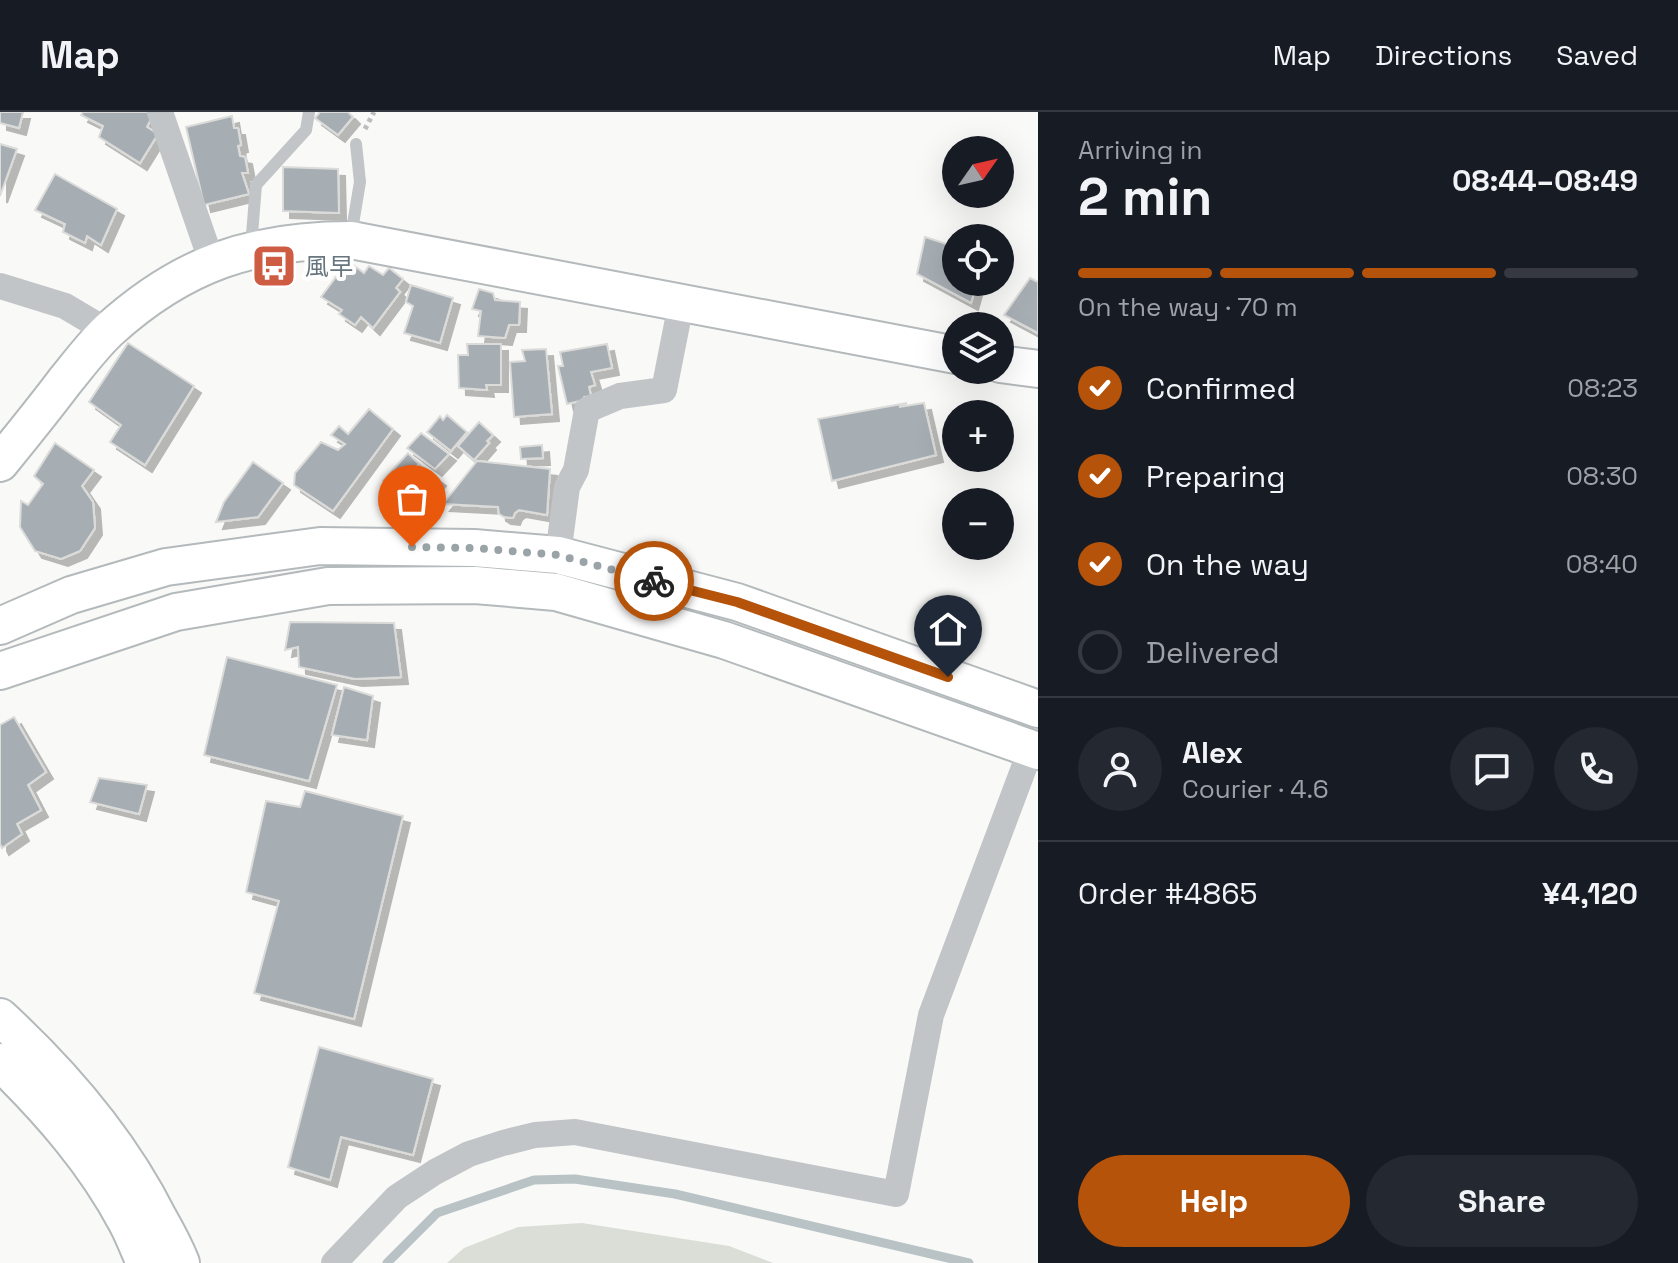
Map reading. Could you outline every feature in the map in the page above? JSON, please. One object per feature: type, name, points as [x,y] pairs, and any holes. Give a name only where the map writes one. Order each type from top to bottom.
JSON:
[{"type":"street","points":[[160,112],[212,263]]},
{"type":"street","points":[[0,463],[107,331],[154,293],[180,277],[250,250],[311,240],[351,240],[942,352]]},
{"type":"street","points":[[0,286],[65,306],[107,331]]},
{"type":"street","points":[[558,555],[567,487],[576,470],[587,410],[620,396],[664,390],[681,304]]},
{"type":"street","points":[[1014,366],[1038,369]]},
{"type":"street","points":[[334,1263],[397,1197],[435,1172],[469,1154],[535,1135],[575,1132],[896,1194],[931,1015],[1035,750],[724,640],[556,592],[475,585],[328,586],[176,612],[11,667],[3,616],[166,567],[320,546],[474,548],[558,555],[737,602],[1038,709]]},
{"type":"street","points":[[0,1017],[69,1086],[112,1140],[143,1186],[181,1263]]},
{"type":"street","points":[[0,1062],[75,1142],[127,1223],[145,1263]]},
{"type":"lane","points":[[250,250],[256,185],[306,130],[309,112]]},
{"type":"lane","points":[[351,240],[360,182],[356,144]]},
{"type":"shaded area","points":[[582,1223],[729,1246],[773,1263],[447,1263],[464,1248],[518,1227]]},
{"type":"building","points":[[0,112],[23,112],[19,128],[0,123]]},
{"type":"building","points":[[83,112],[154,113],[147,127],[158,134],[140,163],[99,137],[103,126],[81,115]]},
{"type":"building","points":[[320,112],[348,112],[353,117],[338,135],[315,118]]},
{"type":"building","points":[[232,116],[234,128],[238,128],[240,156],[245,157],[248,173],[242,173],[249,194],[204,205],[186,127]]},
{"type":"building","points":[[0,144],[17,149],[0,196]]},
{"type":"building","points":[[283,167],[338,169],[339,213],[283,211]]},
{"type":"building","points":[[55,174],[117,209],[101,245],[87,236],[85,243],[63,232],[65,224],[35,210]]},
{"type":"building","points":[[925,237],[942,242],[942,287],[917,274]]},
{"type":"building","points":[[348,261],[364,273],[369,266],[383,275],[389,268],[403,279],[396,288],[400,292],[373,328],[361,317],[355,325],[339,314],[342,310],[321,297]]},
{"type":"building","points":[[1030,278],[1038,282],[1038,333],[1014,320],[1014,312],[1006,312]]},
{"type":"building","points":[[411,285],[453,298],[440,343],[404,333],[413,306],[406,302]]},
{"type":"building","points":[[479,289],[493,293],[495,300],[520,302],[519,325],[509,325],[505,338],[478,336],[481,311],[472,309]]},
{"type":"building","points":[[958,296],[973,296],[971,303]]},
{"type":"building","points":[[128,343],[194,386],[145,465],[110,442],[121,425],[89,402]]},
{"type":"building","points":[[467,344],[501,344],[501,385],[486,385],[487,390],[459,388],[458,355],[468,355]]},
{"type":"building","points":[[607,344],[612,368],[591,372],[595,385],[589,387],[591,396],[567,404],[558,366],[563,366],[560,352]]},
{"type":"building","points":[[546,349],[552,414],[514,417],[510,362],[525,361],[522,350]]},
{"type":"building","points":[[907,403],[899,407],[924,403],[936,455],[832,481],[818,419]]},
{"type":"building","points":[[369,409],[393,429],[333,511],[294,485],[295,473],[321,442],[338,450],[345,444],[331,435],[339,426],[348,434]]},
{"type":"building","points":[[447,415],[467,432],[451,451],[427,432],[440,416],[443,420]]},
{"type":"building","points":[[479,422],[493,435],[474,460],[458,446]]},
{"type":"building","points":[[421,433],[449,454],[435,469],[407,448]]},
{"type":"building","points":[[55,443],[94,470],[82,486],[93,502],[95,528],[80,551],[61,559],[35,551],[20,527],[21,501],[28,505],[43,484],[34,476]]},
{"type":"building","points":[[542,445],[543,458],[521,459],[520,447]]},
{"type":"building","points":[[408,453],[419,464],[395,493],[383,481]]},
{"type":"building","points":[[477,461],[550,469],[547,515],[519,510],[513,518],[499,514],[498,507],[443,504]]},
{"type":"building","points":[[253,462],[283,483],[258,517],[216,522],[224,502]]},
{"type":"building","points":[[421,466],[439,479],[412,515],[397,502]]},
{"type":"building","points":[[290,622],[394,623],[401,677],[355,679],[299,667],[298,647],[285,650]]},
{"type":"building","points":[[227,657],[337,685],[309,781],[204,755]]},
{"type":"building","points":[[344,687],[373,696],[367,740],[332,735]]},
{"type":"building","points":[[14,717],[46,772],[28,785],[41,810],[17,824],[22,834],[2,848],[0,725]]},
{"type":"building","points":[[99,778],[147,785],[139,814],[90,802]]},
{"type":"building","points":[[305,791],[403,816],[354,1019],[254,993],[279,901],[246,892],[266,801],[300,807]]},
{"type":"building","points":[[319,1047],[433,1079],[413,1155],[341,1137],[330,1180],[288,1167]]},
{"type":"waterway","points":[[387,1263],[437,1213],[534,1180],[575,1179],[675,1194],[969,1263]]},
{"type":"way so far","points":[[412,547],[558,555],[654,581]]},
{"type":"place","name":"風早","points":[[274,266]]},
{"type":"route","points":[[654,581],[737,602],[948,677]]}]
